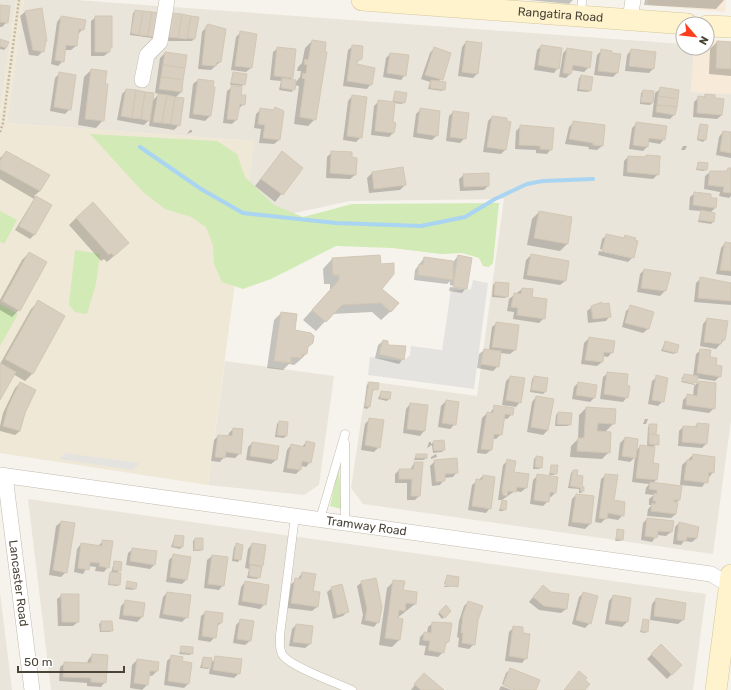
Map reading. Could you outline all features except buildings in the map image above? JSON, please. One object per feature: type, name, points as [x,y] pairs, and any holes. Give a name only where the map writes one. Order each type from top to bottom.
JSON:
[{"type":"main road","name":"Rangatira Road","points":[[362,0],[632,10],[675,21]]},
{"type":"main road","points":[[715,26],[731,27]]},
{"type":"main road","points":[[716,690],[731,582]]},
{"type":"street","points":[[142,80],[147,55],[160,42],[167,0]]},
{"type":"street","name":"Tramway Road","points":[[3,475],[710,574],[731,582]]},
{"type":"street","name":"Lancaster Road","points":[[3,475],[32,690]]},
{"type":"lane","points":[[320,519],[345,434],[345,522]]},
{"type":"lane","points":[[295,516],[280,635],[282,654],[286,659],[301,668],[352,690]]},
{"type":"path","points":[[0,132],[3,123],[19,0]]},
{"type":"shaded area","points":[[0,0],[16,0],[0,114]]},
{"type":"shaded area","points":[[16,0],[24,0],[7,123],[254,141],[208,485],[0,453],[0,114]]},
{"type":"shaded area","points":[[24,0],[76,0],[675,43],[675,56],[693,56],[691,92],[731,94],[731,421],[713,554],[363,504],[351,488],[367,381],[477,396],[504,199],[350,201],[243,224],[254,141],[7,123]]},
{"type":"shaded area","points":[[648,0],[726,0],[725,12],[648,5]]},
{"type":"shaded area","points":[[715,40],[731,41],[731,94],[691,92],[693,56],[715,56]]},
{"type":"shaded area","points":[[473,280],[488,283],[474,389],[368,375],[370,357],[403,361],[410,355],[411,346],[442,350],[451,291],[471,289]]},
{"type":"shaded area","points":[[225,361],[334,376],[319,485],[304,495],[208,485]]},
{"type":"shaded area","points":[[65,453],[139,463],[133,470],[59,459]]},
{"type":"shaded area","points":[[28,499],[706,594],[693,690],[51,690]]},
{"type":"shaded area","points":[[0,592],[12,690],[0,690]]},
{"type":"green space","points":[[90,134],[217,141],[237,154],[245,177],[274,205],[303,217],[352,204],[499,203],[493,263],[489,267],[483,266],[479,258],[462,253],[441,254],[392,248],[336,246],[271,279],[243,289],[222,282],[214,264],[213,245],[206,227],[191,217],[165,209],[143,192]]},
{"type":"green space","points":[[0,211],[17,220],[4,244],[0,242]]},
{"type":"green space","points":[[75,250],[100,254],[96,284],[87,314],[75,312],[69,305]]},
{"type":"green space","points":[[0,304],[18,314],[0,346]]},
{"type":"green space","points":[[339,465],[341,509],[330,506]]},
{"type":"waterway","points":[[140,147],[201,189],[243,213],[336,223],[421,226],[465,217],[495,199],[527,184],[543,181],[593,179]]}]
